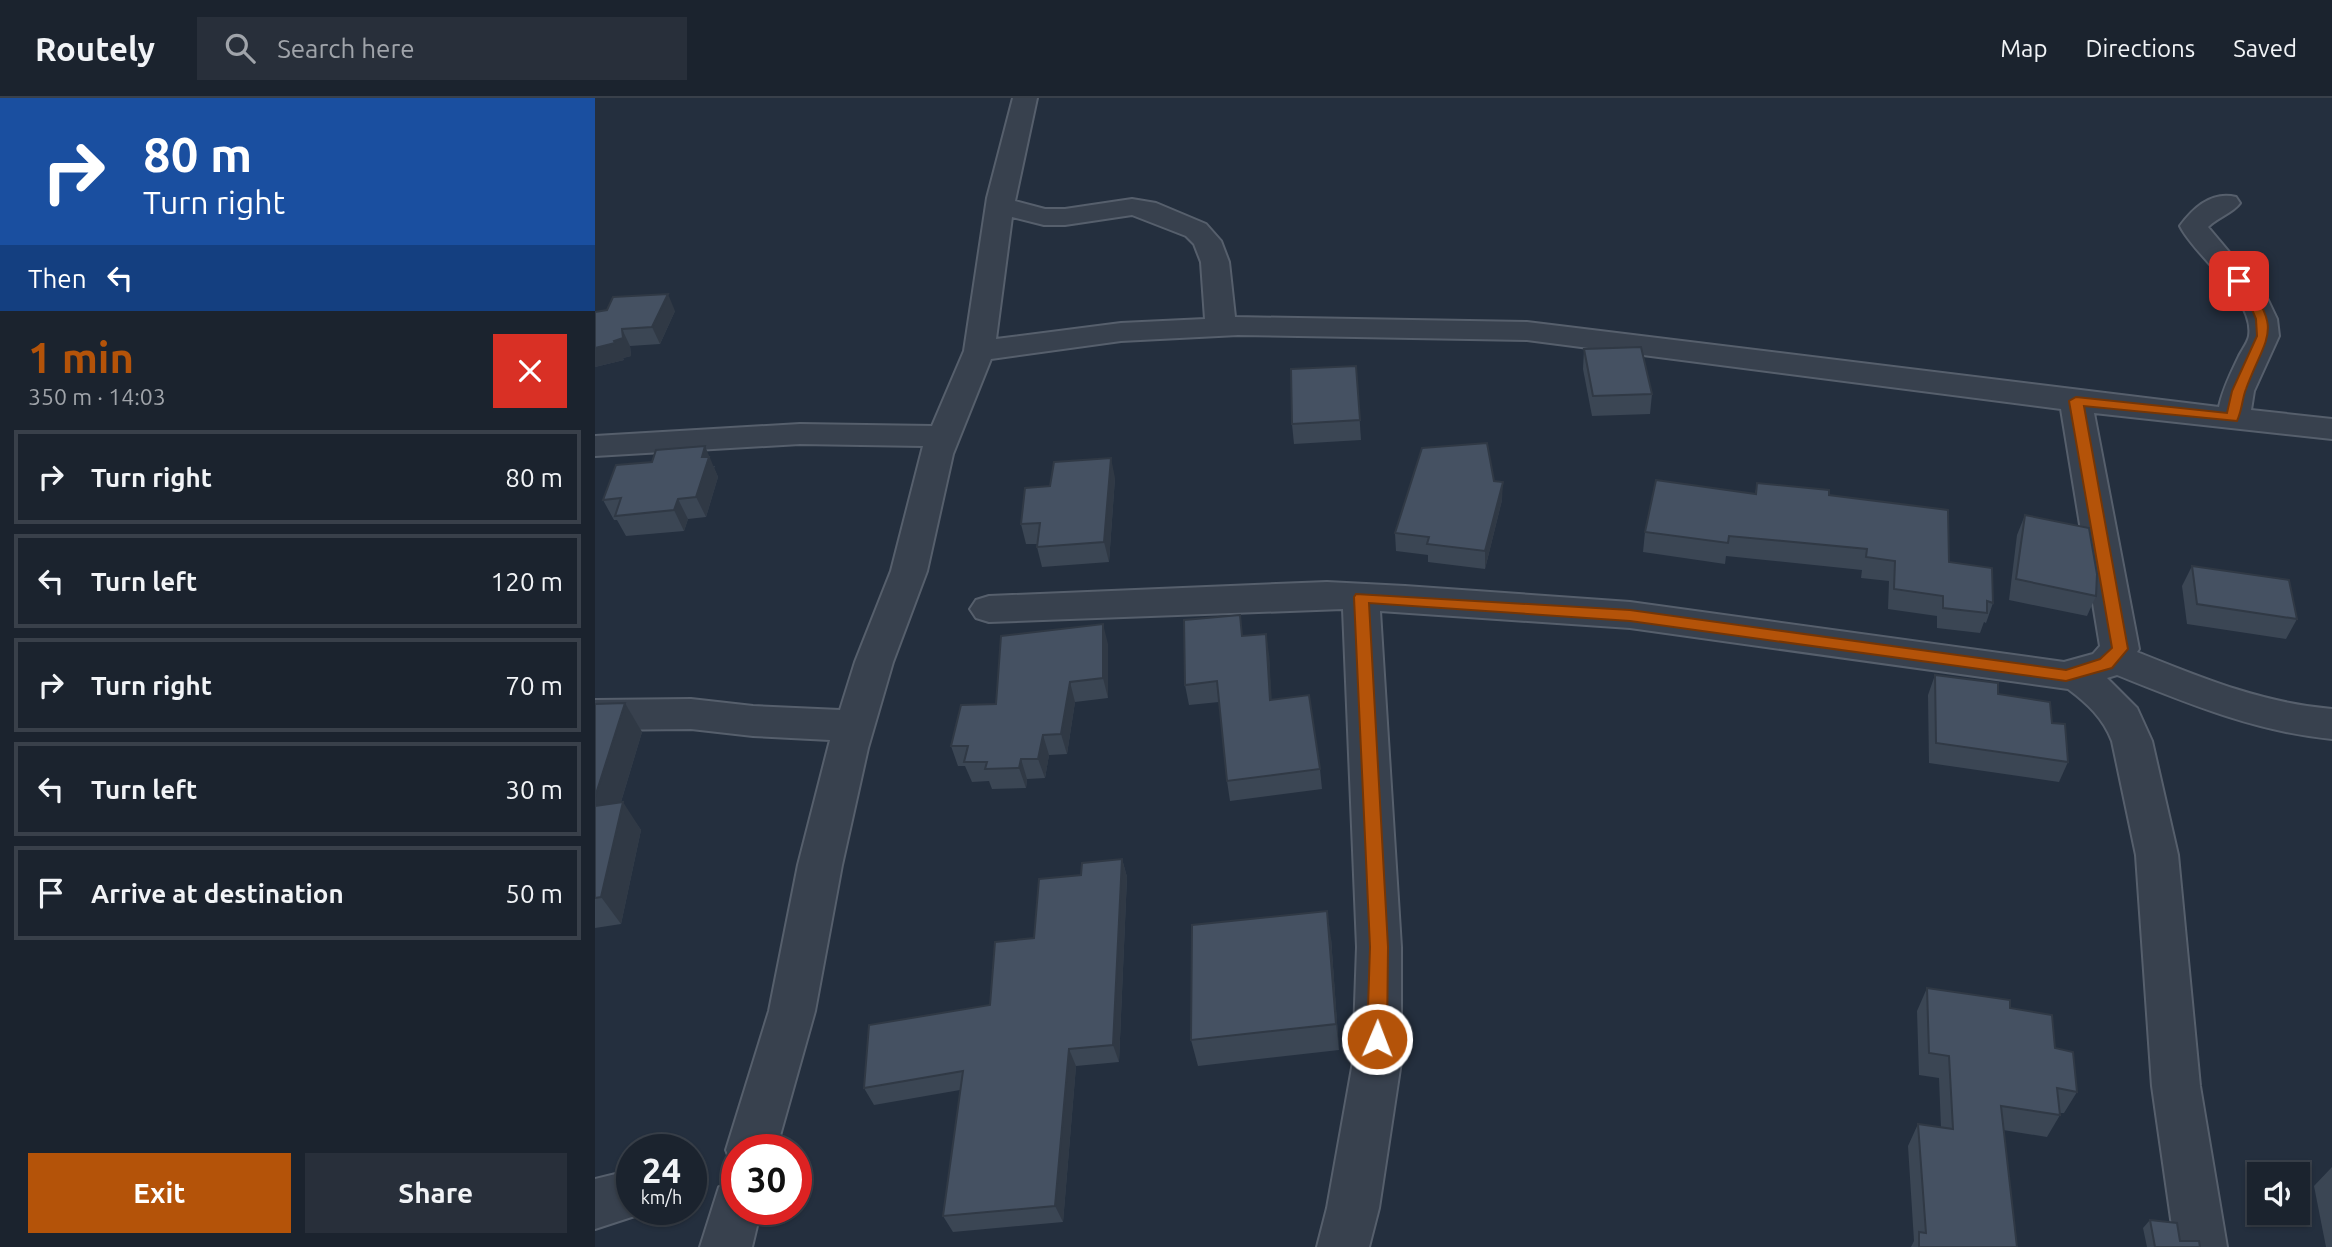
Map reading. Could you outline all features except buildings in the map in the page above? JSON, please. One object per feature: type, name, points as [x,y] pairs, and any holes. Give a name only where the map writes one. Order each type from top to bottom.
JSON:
[{"type":"street","points":[[756,1134],[792,1011],[820,865],[855,726],[874,662],[909,571],[936,454],[979,351],[1001,198],[1025,98]]},
{"type":"street","points":[[1001,198],[1003,206],[1044,217],[1065,217],[1132,206],[1146,209],[1196,230],[1207,242],[1215,262],[1221,327]]},
{"type":"street","points":[[2226,204],[2209,210],[2194,226],[2200,238],[2255,302],[2262,319],[2264,336],[2238,391],[2233,418]]},
{"type":"street","points":[[979,351],[1121,332],[1221,327],[1527,331],[2076,401],[2332,429]]},
{"type":"street","points":[[989,609],[1327,595],[1361,597],[1630,615],[2066,676],[2093,665],[2120,649],[2076,401]]},
{"type":"street","points":[[598,444],[800,434],[942,436]]},
{"type":"street","points":[[1343,1247],[1353,1208],[1377,1062],[1379,947],[1361,597]]},
{"type":"street","points":[[2093,665],[2269,715],[2332,724]]},
{"type":"street","points":[[2093,665],[2103,695],[2123,719],[2132,741],[2157,855],[2176,1086],[2201,1247]]},
{"type":"street","points":[[595,715],[691,714],[753,721],[855,726]]},
{"type":"street","points":[[595,1204],[616,1198]]},
{"type":"street","points":[[726,1247],[732,1225]]},
{"type":"route","points":[[1377,1039],[1379,947],[1361,597],[1630,615],[1976,661],[2066,676],[2106,664],[2120,649],[2076,401],[2233,418],[2238,391],[2264,336],[2262,319],[2255,302],[2239,281]]}]
